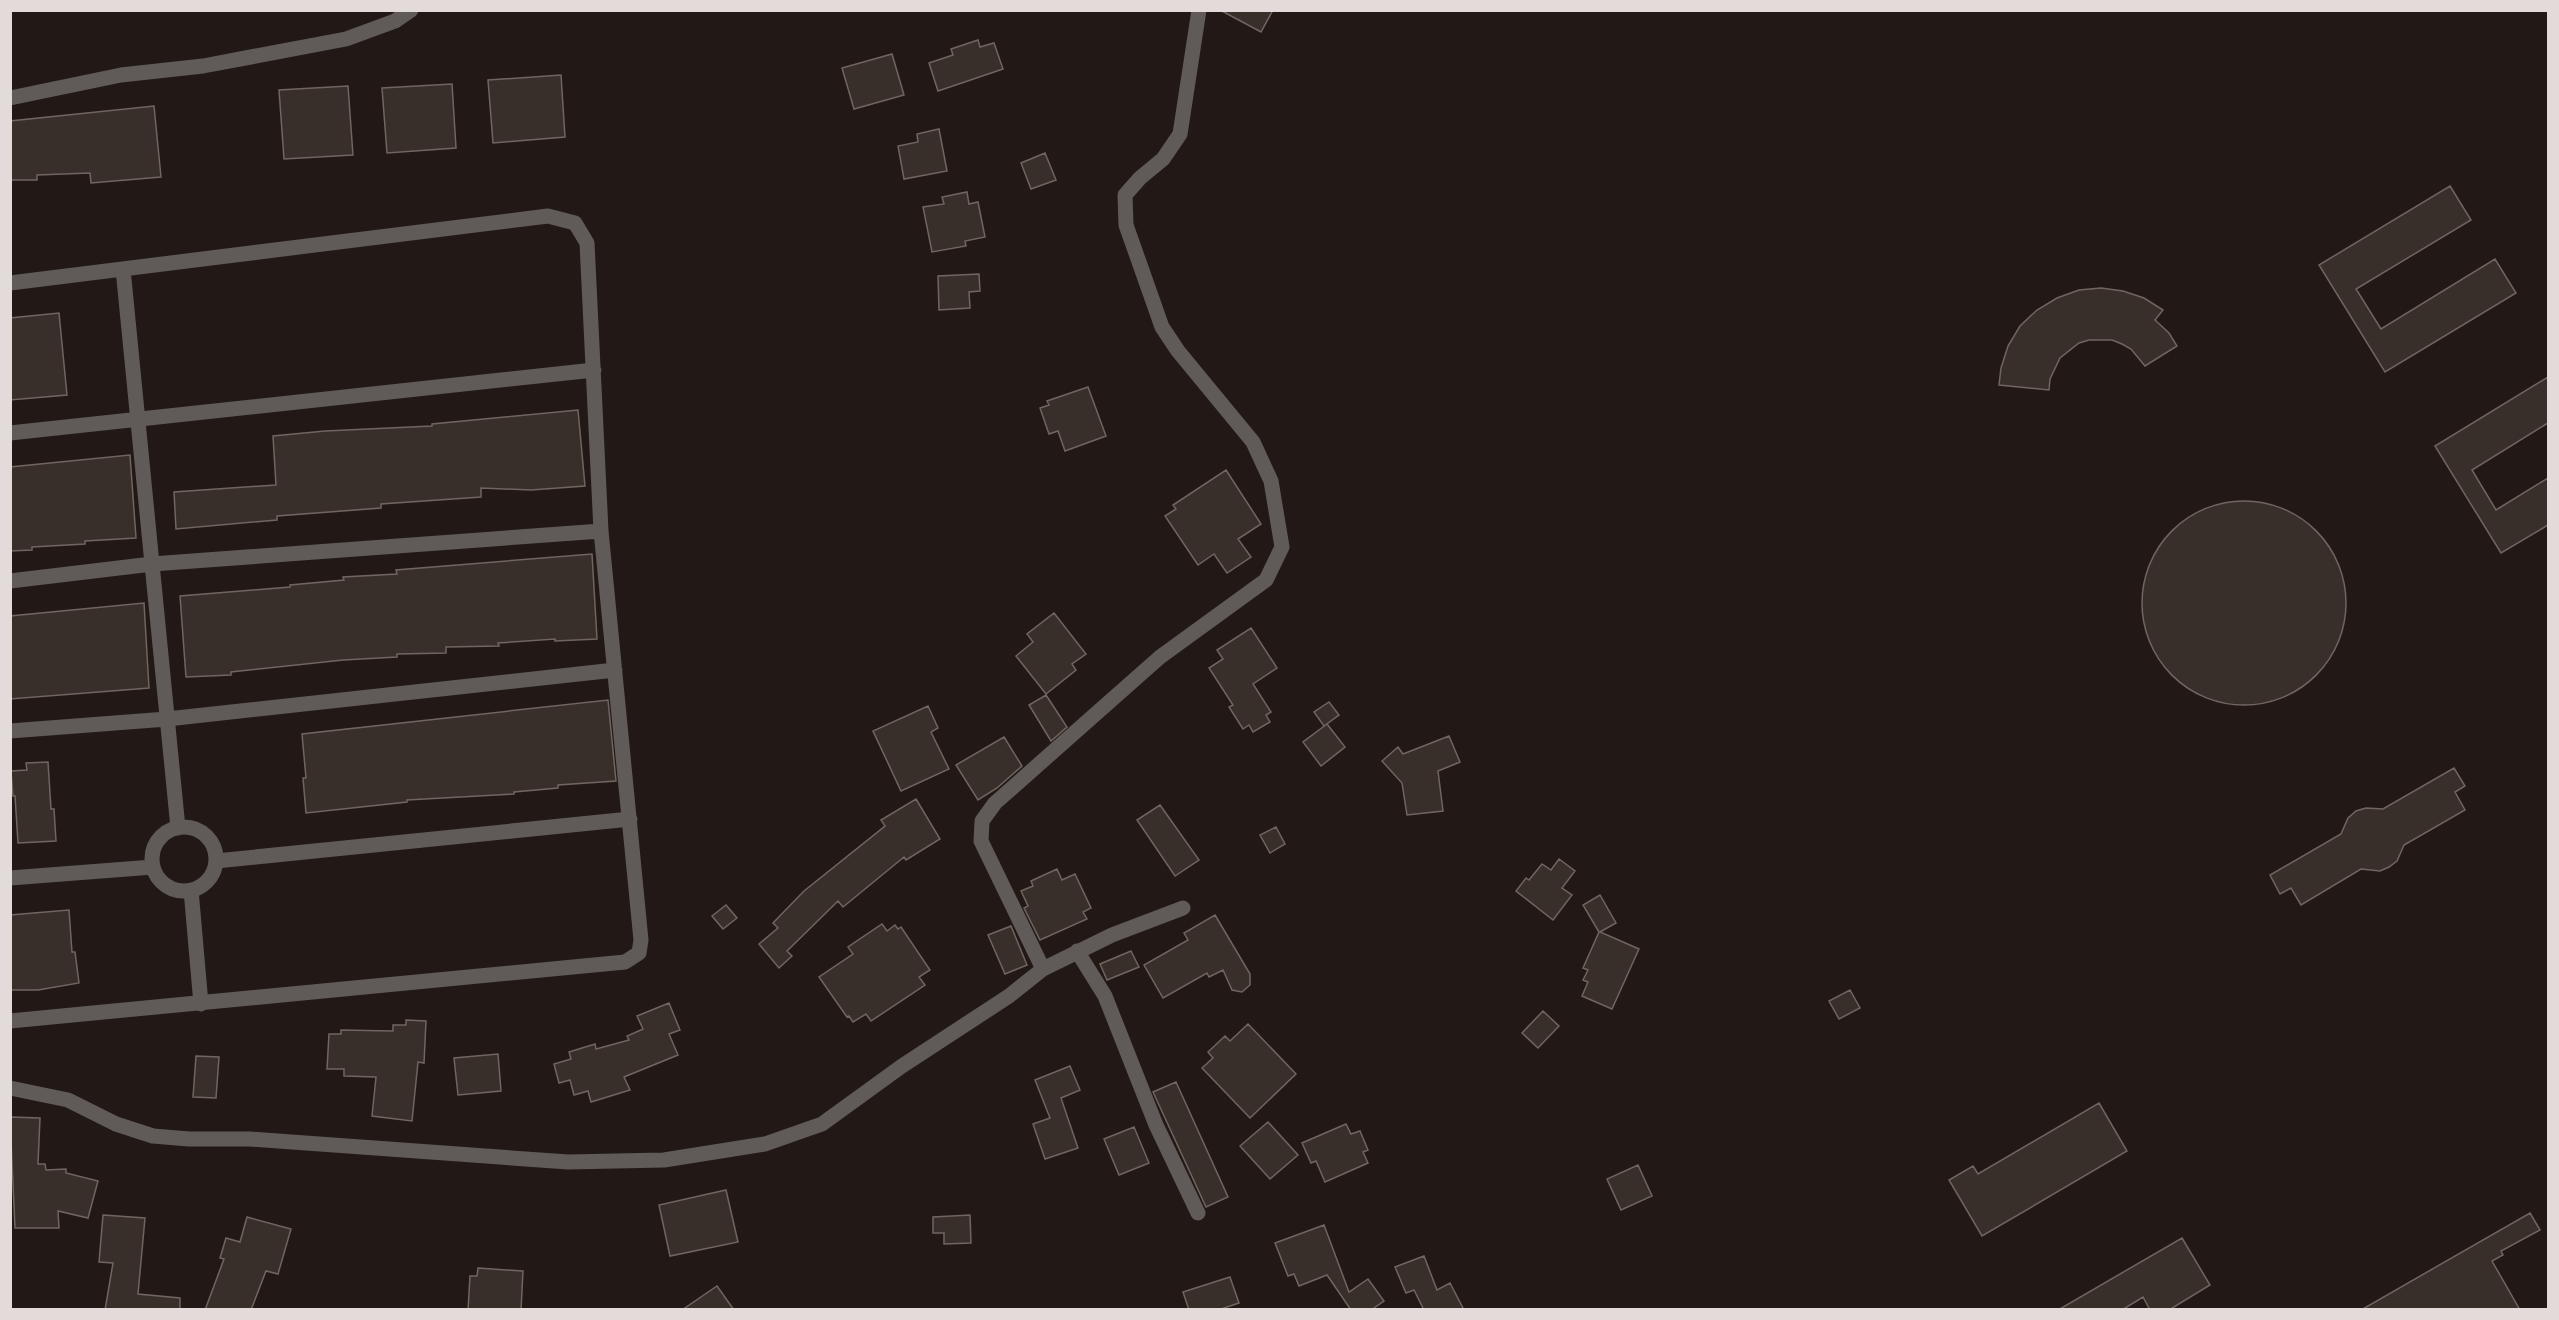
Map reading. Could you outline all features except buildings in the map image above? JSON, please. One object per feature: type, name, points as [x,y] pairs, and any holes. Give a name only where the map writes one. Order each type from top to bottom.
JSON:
[{"type":"street","points":[[10,98],[121,75],[203,66],[346,39],[395,21],[411,10]]},
{"type":"street","points":[[1043,969],[981,841],[982,821],[995,803],[1160,657],[1266,580],[1282,547],[1271,481],[1253,442],[1178,351],[1162,327],[1126,225],[1125,195],[1140,178],[1163,159],[1180,134],[1199,10]]},
{"type":"street","points":[[10,283],[548,216],[575,223],[587,243],[601,531],[641,940],[639,953],[624,962],[10,1021]]},
{"type":"street","points":[[123,269],[178,828]]},
{"type":"street","points":[[10,433],[594,370]]},
{"type":"street","points":[[10,581],[152,564],[601,531]]},
{"type":"street","points":[[10,731],[167,719],[615,670]]},
{"type":"street","points":[[216,861],[630,819]]},
{"type":"street","points":[[178,828],[188,828],[206,835],[216,852],[216,861],[209,880],[191,890],[172,888],[164,883],[153,867],[152,857],[160,838],[178,828]]},
{"type":"street","points":[[10,878],[153,867]]},
{"type":"street","points":[[191,890],[201,1004]]},
{"type":"street","points":[[10,1088],[68,1100],[116,1124],[153,1136],[250,1140],[568,1162],[664,1160],[765,1144],[822,1124],[902,1066],[1009,996],[1043,969],[1077,951],[1183,908]]},
{"type":"street","points":[[1077,951],[1105,996],[1156,1125],[1198,1213]]}]
